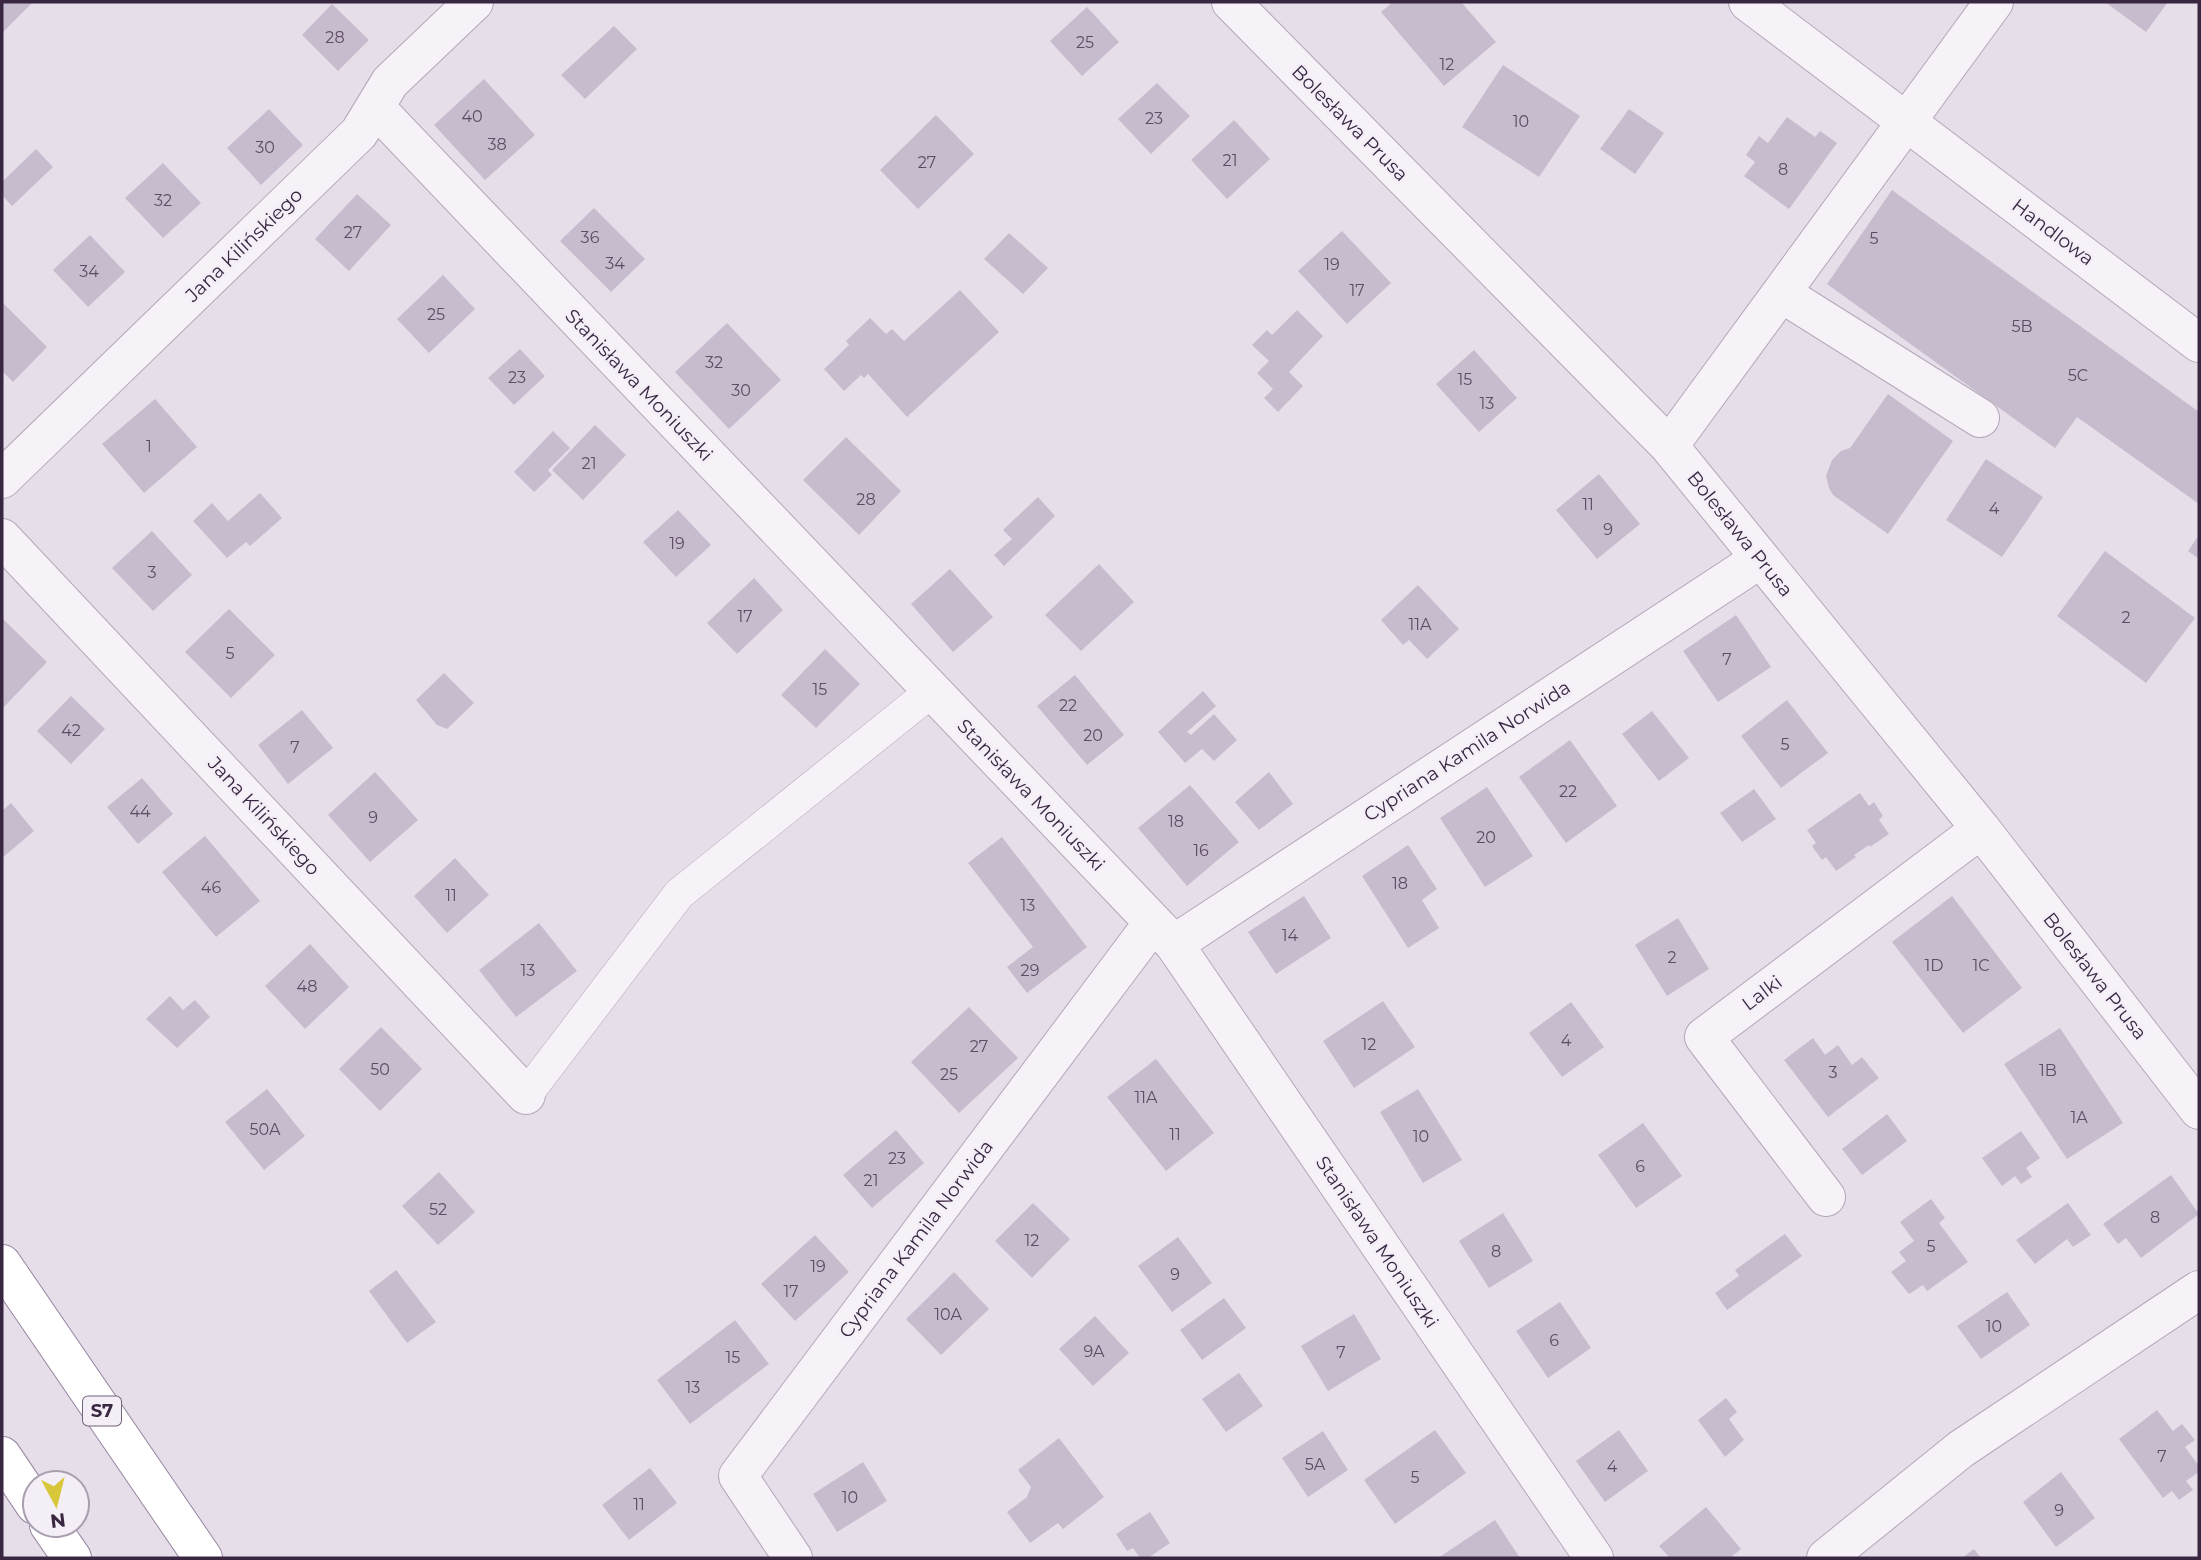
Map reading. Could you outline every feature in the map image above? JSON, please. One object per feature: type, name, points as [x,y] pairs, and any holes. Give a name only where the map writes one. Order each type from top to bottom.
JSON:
[{"type":"highway","name":"S7","points":[[2,1264],[203,1558]]},
{"type":"highway","points":[[2,1456],[21,1484]]},
{"type":"highway","points":[[59,1539],[72,1558]]},
{"type":"street","name":"Jana Kilińskiego","points":[[2,479],[359,133],[390,82],[474,2]]},
{"type":"street","name":"Bolesława Prusa","points":[[1231,2],[1669,446],[1981,829],[2199,1110]]},
{"type":"street","name":"Handlowa","points":[[1748,2],[2199,344]]},
{"type":"street","points":[[1669,446],[1994,2]]},
{"type":"street","name":"Stanisława Moniuszki","points":[[375,107],[1163,933],[1594,1558]]},
{"type":"street","points":[[1781,293],[1980,418]]},
{"type":"street","name":"Jana Kilińskiego","points":[[2,538],[526,1095]]},
{"type":"street","name":"Cypriana Kamila Norwida","points":[[793,1558],[738,1476],[1163,933],[1760,559]]},
{"type":"street","points":[[526,1095],[679,894],[932,691]]},
{"type":"street","name":"Lalki","points":[[1826,1197],[1704,1037],[1981,829]]},
{"type":"street","points":[[1826,1558],[1961,1449],[2199,1290]]},
{"type":"building","points":[[2,2],[33,2],[2,33]]},
{"type":"building","points":[[1393,2],[1461,2],[1496,42],[1444,86],[1381,12]]},
{"type":"building","points":[[2105,2],[2168,2],[2146,32]]},
{"type":"building","points":[[332,4],[369,40],[338,71],[302,35]]},
{"type":"building","points":[[1087,7],[1119,42],[1082,76],[1050,41]]},
{"type":"building","points":[[614,26],[637,49],[585,99],[561,75]]},
{"type":"building","points":[[1503,65],[1580,116],[1539,177],[1462,127]]},
{"type":"building","points":[[484,79],[535,135],[485,180],[434,125]]},
{"type":"building","points":[[1157,83],[1190,116],[1151,154],[1118,119]]},
{"type":"building","points":[[269,109],[303,145],[261,185],[227,148]]},
{"type":"building","points":[[1629,109],[1664,133],[1635,174],[1600,149]]},
{"type":"building","points":[[936,115],[974,154],[918,209],[880,170]]},
{"type":"building","points":[[1787,117],[1815,137],[1820,131],[1837,143],[1789,209],[1744,176],[1755,162],[1746,155],[1759,136],[1768,143]]},
{"type":"building","points":[[1234,120],[1270,159],[1227,199],[1191,160]]},
{"type":"building","points":[[36,149],[53,167],[12,206],[2,195],[2,182]]},
{"type":"building","points":[[163,163],[201,203],[163,238],[125,198]]},
{"type":"building","points":[[1892,190],[2199,412],[2199,504],[2077,417],[2055,448],[1827,284]]},
{"type":"building","points":[[357,194],[391,225],[349,271],[315,239]]},
{"type":"building","points":[[594,208],[645,259],[611,292],[560,241]]},
{"type":"building","points":[[1342,231],[1391,283],[1347,324],[1298,271]]},
{"type":"building","points":[[1009,233],[1048,268],[1023,294],[984,259]]},
{"type":"building","points":[[90,235],[125,272],[88,307],[53,270]]},
{"type":"building","points":[[443,275],[475,309],[429,353],[397,319]]},
{"type":"building","points":[[960,290],[999,332],[907,417],[868,374],[864,378],[861,375],[844,391],[824,369],[849,345],[846,341],[870,318],[886,334],[892,329],[904,341]]},
{"type":"building","points":[[2,302],[47,347],[13,382],[2,371]]},
{"type":"building","points":[[1297,310],[1323,336],[1289,372],[1303,386],[1278,412],[1264,398],[1273,389],[1257,373],[1269,361],[1252,345],[1267,330],[1272,335]]},
{"type":"building","points":[[727,323],[781,380],[729,429],[675,372]]},
{"type":"building","points":[[520,349],[545,376],[514,405],[488,378]]},
{"type":"building","points":[[1474,350],[1517,398],[1479,432],[1436,384]]},
{"type":"building","points":[[1888,394],[1953,441],[1888,534],[1833,495],[1826,476],[1832,460],[1841,451],[1850,448]]},
{"type":"building","points":[[155,399],[197,447],[144,493],[102,444]]},
{"type":"building","points":[[595,425],[626,455],[583,500],[552,470]]},
{"type":"building","points":[[553,431],[570,448],[548,470],[552,475],[534,492],[514,472]]},
{"type":"building","points":[[846,437],[901,491],[859,535],[803,480]]},
{"type":"building","points":[[1986,459],[2043,497],[2002,557],[1946,520]]},
{"type":"building","points":[[1599,474],[1640,524],[1597,559],[1556,510]]},
{"type":"building","points":[[260,493],[282,518],[250,546],[246,542],[227,558],[193,521],[212,503],[228,521]]},
{"type":"building","points":[[1038,497],[1055,516],[1004,566],[994,555],[1012,539],[1003,530]]},
{"type":"building","points":[[678,510],[711,545],[676,577],[643,542]]},
{"type":"building","points":[[152,531],[192,575],[153,611],[112,568]]},
{"type":"building","points":[[2199,535],[2199,559],[2188,551]]},
{"type":"building","points":[[2105,551],[2195,618],[2146,683],[2057,616]]},
{"type":"building","points":[[1099,564],[1134,602],[1081,651],[1045,615]]},
{"type":"building","points":[[950,569],[993,617],[953,652],[911,604]]},
{"type":"building","points":[[754,578],[783,610],[737,654],[707,623]]},
{"type":"building","points":[[1418,585],[1459,629],[1427,659],[1409,640],[1403,645],[1381,620]]},
{"type":"building","points":[[229,609],[275,655],[231,698],[185,652]]},
{"type":"building","points":[[1736,615],[1771,667],[1718,702],[1683,651]]},
{"type":"building","points":[[2,618],[47,662],[2,709]]},
{"type":"building","points":[[825,649],[860,684],[816,728],[781,695]]},
{"type":"building","points":[[444,673],[474,703],[447,729],[437,725],[416,700]]},
{"type":"building","points":[[1075,675],[1124,735],[1087,765],[1037,706]]},
{"type":"building","points":[[1203,691],[1216,706],[1187,732],[1191,735],[1214,714],[1237,740],[1214,761],[1202,749],[1185,763],[1158,732]]},
{"type":"building","points":[[71,696],[105,729],[71,764],[37,731]]},
{"type":"building","points":[[1787,700],[1828,753],[1781,788],[1741,736]]},
{"type":"building","points":[[302,710],[333,748],[288,784],[258,745]]},
{"type":"building","points":[[1652,711],[1689,758],[1659,781],[1622,734]]},
{"type":"building","points":[[1570,740],[1617,806],[1566,843],[1519,777]]},
{"type":"building","points":[[375,772],[418,820],[370,862],[328,815]]},
{"type":"building","points":[[1269,772],[1293,804],[1259,830],[1235,802]]},
{"type":"building","points":[[142,778],[173,814],[138,844],[107,807]]},
{"type":"building","points":[[1190,785],[1239,842],[1187,886],[1138,828]]},
{"type":"building","points":[[1487,787],[1533,856],[1485,887],[1440,818]]},
{"type":"building","points":[[1754,789],[1776,819],[1742,842],[1720,813]]},
{"type":"building","points":[[1860,793],[1869,806],[1874,802],[1883,816],[1879,820],[1889,834],[1854,855],[1856,857],[1836,871],[1826,857],[1822,860],[1812,846],[1816,843],[1807,830]]},
{"type":"building","points":[[11,803],[34,831],[2,858],[2,811]]},
{"type":"building","points":[[205,836],[260,901],[216,937],[162,872]]},
{"type":"building","points":[[1002,837],[1087,947],[1027,993],[1007,967],[1033,947],[968,863]]},
{"type":"building","points":[[1408,845],[1437,889],[1422,900],[1439,928],[1408,948],[1362,876]]},
{"type":"building","points":[[455,858],[489,895],[447,933],[414,896]]},
{"type":"building","points":[[1304,896],[1331,938],[1276,974],[1248,932]]},
{"type":"building","points":[[1952,896],[2022,988],[1963,1033],[1892,942]]},
{"type":"building","points":[[1678,918],[1709,969],[1667,996],[1635,945]]},
{"type":"building","points":[[539,923],[577,971],[516,1017],[479,970]]},
{"type":"building","points":[[310,944],[349,987],[305,1029],[265,986]]},
{"type":"building","points":[[170,996],[183,1010],[195,1000],[210,1017],[177,1048],[146,1019]]},
{"type":"building","points":[[1383,1001],[1415,1047],[1354,1088],[1323,1041]]},
{"type":"building","points":[[1571,1002],[1604,1047],[1562,1077],[1529,1033]]},
{"type":"building","points":[[969,1007],[1018,1058],[959,1113],[911,1062]]},
{"type":"building","points":[[381,1027],[422,1069],[380,1111],[339,1069]]},
{"type":"building","points":[[2060,1028],[2123,1123],[2067,1159],[2004,1064]]},
{"type":"building","points":[[1813,1038],[1825,1055],[1838,1045],[1852,1065],[1862,1057],[1879,1078],[1828,1117],[1784,1060]]},
{"type":"building","points":[[1156,1059],[1214,1133],[1166,1171],[1107,1097]]},
{"type":"building","points":[[267,1089],[305,1136],[264,1170],[225,1122]]},
{"type":"building","points":[[1418,1089],[1462,1160],[1423,1183],[1380,1112]]},
{"type":"building","points":[[1887,1114],[1907,1141],[1862,1175],[1842,1149]]},
{"type":"building","points":[[1643,1123],[1682,1176],[1636,1208],[1598,1155]]},
{"type":"building","points":[[896,1130],[924,1163],[872,1208],[843,1175]]},
{"type":"building","points":[[2021,1131],[2040,1158],[2026,1168],[2032,1177],[2021,1184],[2015,1176],[2002,1186],[1982,1158]]},
{"type":"building","points":[[439,1172],[475,1212],[438,1245],[402,1206]]},
{"type":"building","points":[[2171,1175],[2199,1214],[2141,1258],[2126,1238],[2118,1244],[2103,1224]]},
{"type":"building","points":[[1931,1199],[1945,1218],[1939,1223],[1968,1262],[1927,1291],[1923,1285],[1909,1294],[1891,1272],[1906,1261],[1899,1252],[1914,1241],[1900,1222]]},
{"type":"building","points":[[1033,1203],[1070,1239],[1032,1278],[995,1241]]},
{"type":"building","points":[[2068,1203],[2091,1235],[2073,1247],[2067,1239],[2035,1264],[2016,1240]]},
{"type":"building","points":[[1503,1213],[1533,1261],[1489,1288],[1459,1241]]},
{"type":"building","points":[[1785,1234],[1802,1256],[1727,1310],[1715,1293],[1739,1276],[1735,1270]]},
{"type":"building","points":[[815,1235],[849,1272],[795,1321],[761,1284]]},
{"type":"building","points":[[1178,1237],[1212,1283],[1172,1312],[1138,1266]]},
{"type":"building","points":[[396,1270],[436,1322],[407,1343],[369,1291]]},
{"type":"building","points":[[954,1272],[989,1309],[941,1355],[906,1319]]},
{"type":"building","points":[[2007,1292],[2030,1325],[1981,1359],[1957,1326]]},
{"type":"building","points":[[1224,1298],[1246,1328],[1202,1360],[1180,1330]]},
{"type":"building","points":[[1560,1302],[1591,1348],[1548,1378],[1516,1331]]},
{"type":"building","points":[[1354,1314],[1381,1359],[1328,1391],[1301,1346]]},
{"type":"building","points":[[1095,1316],[1129,1353],[1093,1386],[1059,1349]]},
{"type":"building","points":[[735,1320],[769,1364],[690,1424],[657,1380]]},
{"type":"building","points":[[1239,1373],[1263,1406],[1226,1432],[1202,1399]]},
{"type":"building","points":[[1726,1398],[1737,1412],[1729,1419],[1744,1440],[1725,1457],[1698,1420]]},
{"type":"building","points":[[2157,1410],[2173,1431],[2182,1424],[2195,1440],[2185,1447],[2199,1466],[2199,1472],[2186,1481],[2193,1490],[2179,1500],[2172,1491],[2163,1498],[2119,1439]]},
{"type":"building","points":[[1435,1430],[1466,1473],[1395,1524],[1364,1480]]},
{"type":"building","points":[[1619,1430],[1648,1471],[1605,1502],[1576,1461]]},
{"type":"building","points":[[1323,1431],[1348,1470],[1308,1497],[1282,1458]]},
{"type":"building","points":[[1059,1438],[1104,1497],[1063,1529],[1058,1523],[1030,1543],[1007,1512],[1027,1497],[1031,1487],[1018,1470]]},
{"type":"building","points":[[863,1462],[887,1501],[837,1532],[813,1494]]},
{"type":"building","points":[[650,1468],[677,1503],[629,1540],[602,1505]]},
{"type":"building","points":[[2061,1472],[2095,1518],[2056,1547],[2023,1502]]},
{"type":"building","points":[[1706,1507],[1741,1549],[1730,1558],[1670,1558],[1659,1546]]},
{"type":"building","points":[[1150,1512],[1170,1543],[1148,1558],[1140,1558],[1133,1548],[1127,1551],[1116,1534]]},
{"type":"building","points":[[1495,1520],[1520,1558],[1438,1558]]},
{"type":"building","points":[[1974,1549],[1981,1558],[1962,1558]]}]
